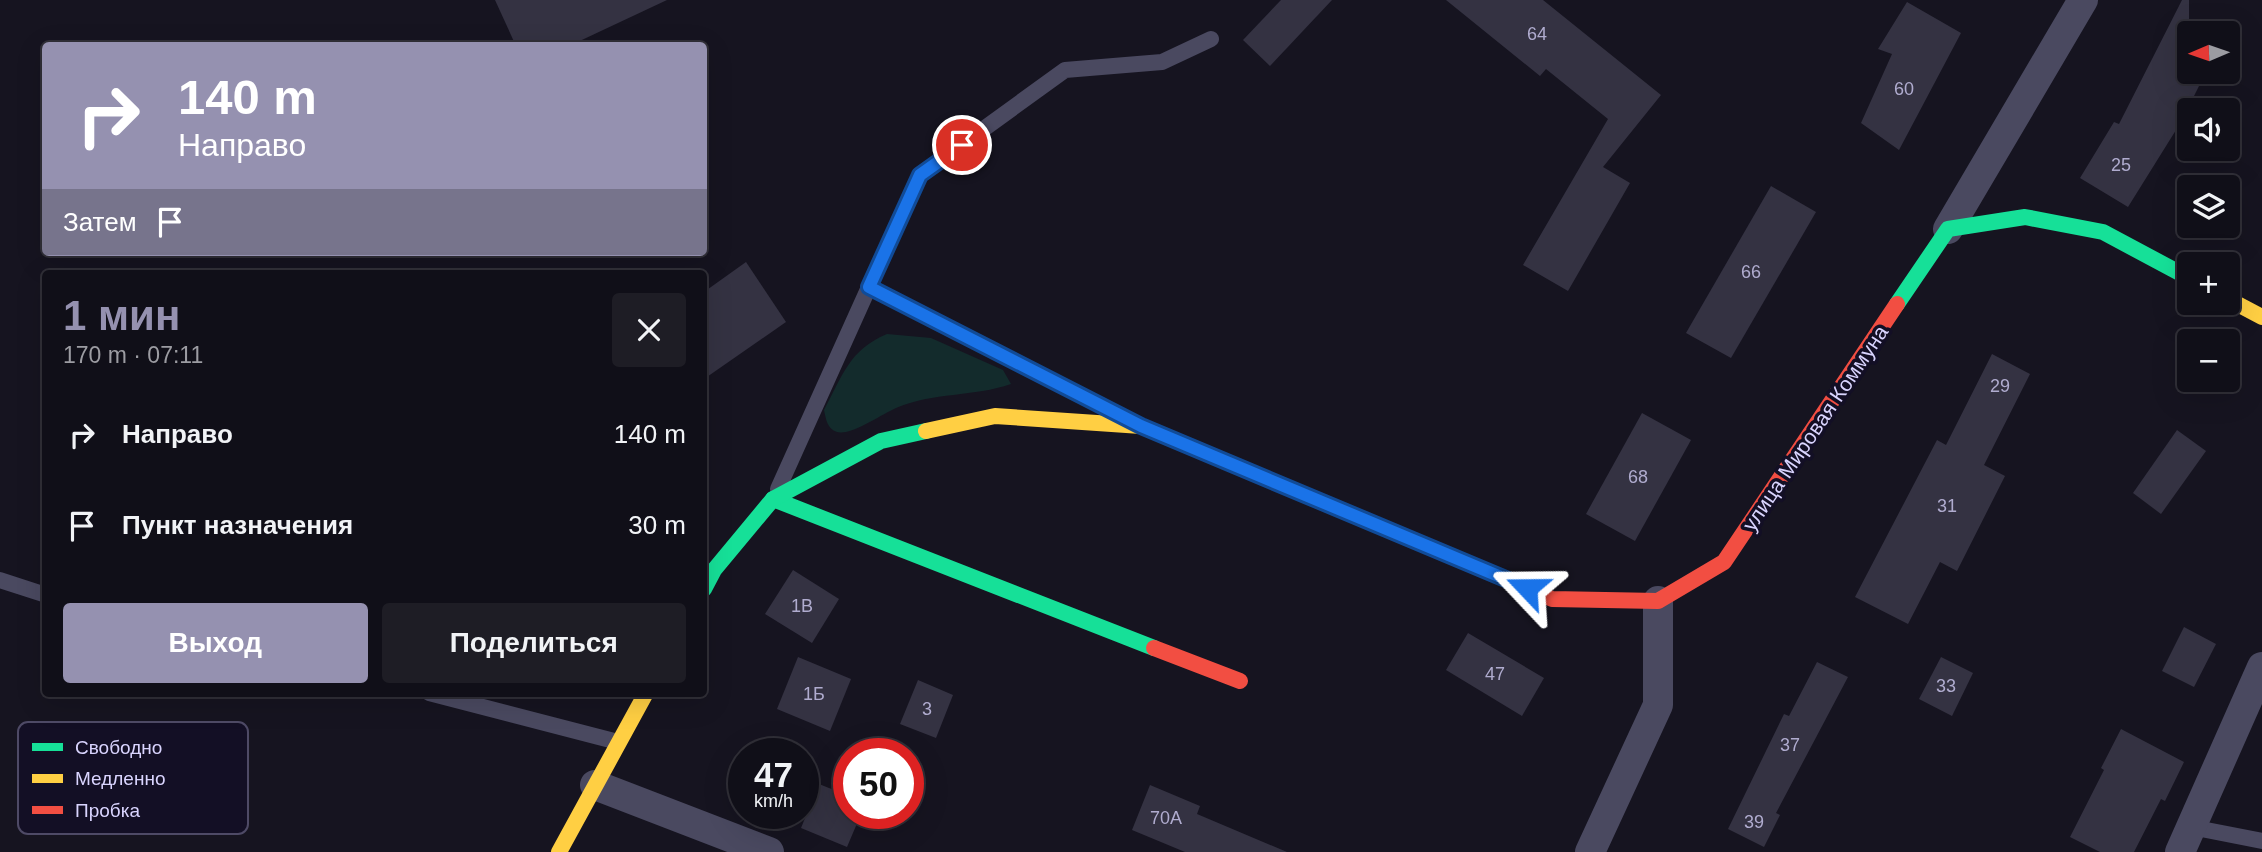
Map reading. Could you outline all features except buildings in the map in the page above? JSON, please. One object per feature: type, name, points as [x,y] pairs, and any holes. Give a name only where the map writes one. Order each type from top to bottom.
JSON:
[{"type":"main road","points":[[1948,229],[2025,217],[2103,232],[2177,272]]},
{"type":"main road","name":"улица Мировая Коммуна","points":[[1658,601],[1724,562],[1948,229]]},
{"type":"main road","points":[[2240,305],[2262,317]]},
{"type":"main road","points":[[707,583],[714,570],[773,499],[881,441],[995,416],[1141,426],[1552,599],[1658,601]]},
{"type":"main road","points":[[773,499],[1240,681]]},
{"type":"main road","points":[[559,852],[644,697]]},
{"type":"street","name":"улица Мировая Коммуна","points":[[1948,229],[2083,0]]},
{"type":"street","points":[[1590,852],[1658,705],[1658,601]]},
{"type":"street","points":[[2186,839],[2262,667]]},
{"type":"street","points":[[595,785],[769,852]]},
{"type":"lane","points":[[773,499],[920,175],[1065,70],[1162,62],[1211,38]]},
{"type":"lane","points":[[869,287],[1141,426]]},
{"type":"lane","points":[[0,580],[42,594]]},
{"type":"lane","points":[[444,697],[618,742]]},
{"type":"lane","points":[[2186,839],[2262,841]]},
{"type":"green space","points":[[887,334],[931,338],[1003,370],[1011,384],[983,391],[924,399],[896,408],[850,431],[834,431],[824,410],[842,375],[855,356],[874,340]]},
{"type":"traffic: fast","points":[[1897,304],[1948,229],[2025,217],[2103,232],[2177,272]]},
{"type":"traffic: fast","points":[[707,583],[714,570],[773,499],[881,441],[926,431]]},
{"type":"traffic: fast","points":[[773,499],[1154,648]]},
{"type":"traffic: slow","points":[[2240,305],[2262,317]]},
{"type":"traffic: slow","points":[[926,431],[995,416],[1141,426],[1484,570]]},
{"type":"traffic: slow","points":[[559,852],[644,697]]},
{"type":"traffic: jam","points":[[1484,570],[1552,599],[1658,601],[1724,562],[1897,304]]},
{"type":"traffic: jam","points":[[1154,648],[1240,681]]},
{"type":"route","points":[[962,145],[920,175],[869,287],[1141,426],[1527,588]]}]
